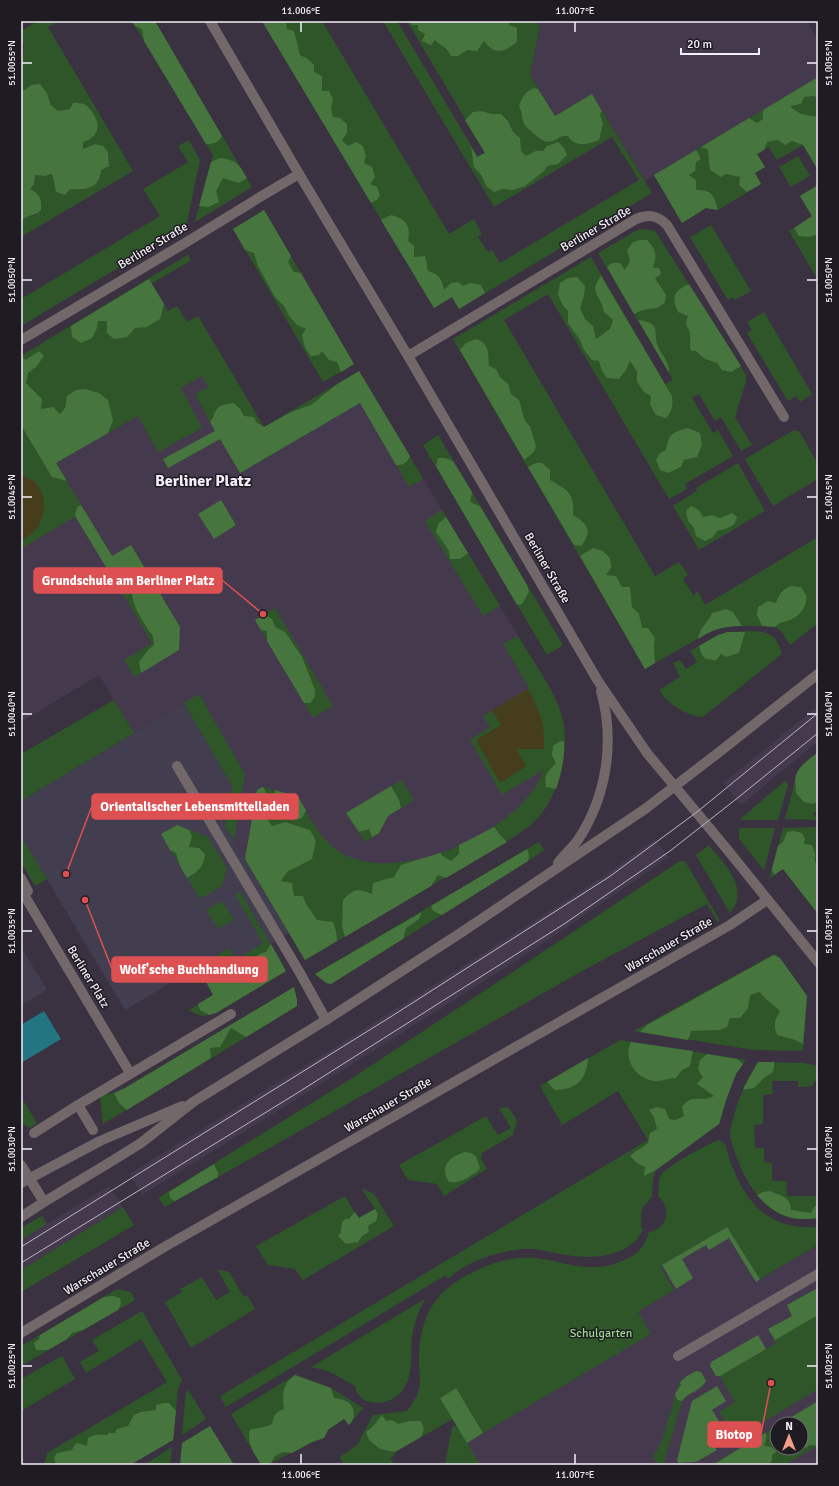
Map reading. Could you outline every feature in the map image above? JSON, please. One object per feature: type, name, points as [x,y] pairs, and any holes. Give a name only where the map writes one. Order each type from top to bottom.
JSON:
[{"type":"street","name":"Berliner Straße","points":[[210,21],[598,681],[647,753],[674,786]]},
{"type":"street","name":"Berliner Straße","points":[[21,340],[299,174]]},
{"type":"street","name":"Berliner Straße","points":[[408,356],[636,219],[644,216],[656,217],[667,225],[784,417]]},
{"type":"street","points":[[21,1217],[141,1143],[193,1102],[326,1020],[462,932],[645,809],[818,674]]},
{"type":"street","points":[[549,873],[577,840],[591,818],[599,798],[604,778],[608,733],[605,707],[598,681]]},
{"type":"street","points":[[177,766],[300,973],[326,1020]]},
{"type":"street","points":[[674,786],[818,962]]},
{"type":"street","name":"Berliner Platz","points":[[21,878],[28,891],[22,894],[130,1073]]},
{"type":"street","name":"Warschauer Straße","points":[[21,1333],[166,1246],[730,925],[767,900]]},
{"type":"street","points":[[34,1133],[130,1073],[231,1014]]},
{"type":"street","points":[[25,1181],[100,1141],[193,1102]]},
{"type":"street","points":[[78,1105],[93,1130]]},
{"type":"street","points":[[21,1165],[25,1181],[44,1202]]},
{"type":"street","points":[[678,1356],[818,1274]]},
{"type":"shaded area","points":[[539,21],[807,21],[818,40],[818,77],[645,181],[592,94],[555,116],[530,75],[540,26]]},
{"type":"shaded area","points":[[149,279],[252,449],[365,382],[553,694],[563,720],[564,749],[560,777],[549,803],[531,825],[514,837],[305,960],[225,826],[232,786],[184,704],[134,733],[99,675],[21,722],[21,549],[75,516],[52,477],[21,356]]},
{"type":"shaded area","points":[[184,703],[232,786],[225,826],[289,933],[238,964],[229,948],[125,1010],[21,836],[21,801]]},
{"type":"shaded area","points":[[818,706],[818,741],[741,805],[723,783]]},
{"type":"shaded area","points":[[655,839],[669,857],[533,950],[142,1195],[129,1174],[337,1046],[520,930],[601,878]]},
{"type":"shaded area","points":[[21,947],[47,990],[21,1005]]},
{"type":"shaded area","points":[[109,1186],[123,1207],[21,1270],[21,1240]]},
{"type":"shaded area","points":[[727,1227],[760,1279],[818,1245],[818,1465],[480,1465],[440,1398]]},
{"type":"green space","points":[[38,21],[59,21],[48,27],[133,171],[21,237],[21,221],[26,217],[36,215],[30,189],[35,175],[45,176],[52,174],[54,186],[81,190],[99,180],[101,170],[95,144],[83,149],[83,142],[70,109],[58,111],[51,105],[47,93],[21,89],[21,60],[23,59],[24,44],[21,41],[21,31]]},
{"type":"green space","points":[[132,21],[155,21],[252,187],[195,222],[213,155]]},
{"type":"green space","points":[[132,21],[155,21],[222,136],[217,142],[206,144],[144,41],[142,29],[135,26]]},
{"type":"green space","points":[[262,21],[322,21],[449,234],[474,219],[482,234],[478,237],[488,252],[492,250],[500,263],[639,180],[612,137],[494,207],[383,21],[397,21],[478,157],[485,152],[407,21],[539,21],[540,25],[530,75],[555,116],[592,94],[652,193],[459,309],[452,297],[434,308]]},
{"type":"green space","points":[[262,21],[286,21],[287,29],[294,31],[300,55],[308,59],[314,65],[314,72],[322,76],[322,91],[329,91],[333,99],[331,109],[333,117],[340,118],[347,124],[347,133],[342,140],[348,146],[356,142],[363,146],[366,156],[364,163],[372,167],[375,177],[370,184],[377,187],[380,195],[377,200],[371,203]]},
{"type":"green space","points":[[408,21],[509,21],[509,25],[517,28],[517,42],[504,50],[496,51],[488,46],[484,41],[477,51],[467,50],[458,56],[451,56],[446,49],[435,40],[431,45],[422,41],[425,34],[418,30],[418,25],[412,25]]},
{"type":"green space","points":[[818,77],[818,170],[803,145],[777,160],[769,147],[757,154],[765,167],[755,173],[761,184],[718,210],[706,208],[682,223],[654,175]]},
{"type":"green space","points":[[818,77],[818,98],[813,96],[804,97],[801,104],[790,106],[799,113],[818,117],[818,170],[803,145],[792,141],[785,145],[778,140],[767,142],[764,150],[757,154],[765,167],[755,173],[761,184],[747,192],[739,185],[740,177],[726,174],[721,177],[710,170],[708,150],[701,147],[749,118],[757,123],[763,119],[763,110]]},
{"type":"green space","points":[[40,84],[47,93],[51,105],[58,111],[70,109],[73,103],[86,105],[94,115],[97,128],[96,132],[91,138],[83,142],[83,149],[95,144],[103,146],[108,152],[109,166],[101,170],[99,179],[94,185],[82,189],[70,189],[65,195],[56,192],[52,174],[45,176],[35,175],[34,184],[30,189],[40,197],[41,210],[21,221],[21,89],[25,90],[31,85]]},
{"type":"green space","points":[[534,88],[538,89],[555,116],[592,94],[602,111],[600,115],[603,123],[599,140],[591,143],[578,144],[571,140],[568,136],[561,137],[550,142],[542,140],[538,137],[525,125],[519,106],[524,95]]},
{"type":"green space","points":[[481,111],[492,114],[501,114],[508,121],[513,132],[520,138],[521,151],[526,156],[536,151],[543,151],[547,146],[558,142],[564,148],[567,155],[558,164],[547,166],[544,171],[525,186],[513,190],[503,189],[494,192],[486,186],[482,176],[474,167],[471,147],[477,157],[485,153],[465,120],[473,112]]},
{"type":"green space","points":[[189,140],[200,160],[186,227],[21,326],[21,299],[160,216],[143,189],[188,162],[178,146]]},
{"type":"green space","points":[[696,150],[701,159],[696,162],[695,171],[689,175],[696,180],[696,190],[706,191],[712,194],[718,210],[706,208],[682,223],[654,175]]},
{"type":"green space","points":[[798,156],[810,176],[791,187],[779,167]]},
{"type":"green space","points":[[220,158],[230,160],[236,164],[242,169],[247,178],[239,183],[223,178],[216,191],[219,202],[208,207],[199,206],[211,162]]},
{"type":"green space","points":[[818,185],[818,280],[789,231],[812,217],[800,196]]},
{"type":"green space","points":[[818,185],[818,234],[810,237],[799,236],[794,228],[812,216],[800,196]]},
{"type":"green space","points":[[264,210],[354,364],[323,382],[233,229]]},
{"type":"green space","points":[[264,210],[291,256],[288,262],[294,272],[301,273],[354,364],[341,372],[337,362],[329,360],[322,351],[319,355],[311,356],[305,348],[302,335],[306,329],[297,325],[289,316],[284,306],[275,297],[258,266],[254,253],[245,250],[233,229]]},
{"type":"green space","points":[[391,215],[404,221],[409,231],[408,241],[414,246],[414,257],[425,256],[428,271],[435,274],[439,278],[444,290],[451,283],[458,282],[463,286],[470,283],[481,285],[485,293],[459,309],[452,297],[434,308],[381,220]]},
{"type":"green space","points":[[711,225],[751,291],[735,300],[733,297],[728,300],[690,237]]},
{"type":"green space","points":[[644,229],[655,231],[746,375],[746,382],[735,417],[752,445],[741,451],[721,417],[715,421],[699,394],[692,398],[713,433],[718,430],[733,456],[685,484],[687,489],[669,499],[548,294],[504,320],[655,576],[679,562],[688,575],[683,579],[693,595],[698,592],[705,605],[818,537],[818,623],[790,645],[781,631],[775,627],[727,626],[711,631],[645,669],[453,339],[591,257],[665,384],[673,380],[598,253],[632,233]]},
{"type":"green space","points":[[647,240],[653,247],[655,259],[653,268],[659,268],[661,274],[655,278],[666,295],[665,302],[659,307],[642,310],[634,314],[607,267],[612,263],[620,263],[625,270],[630,261],[627,250],[633,242]]},
{"type":"green space","points":[[189,254],[190,261],[151,284],[168,311],[177,306],[187,322],[198,316],[264,427],[359,371],[423,479],[409,487],[360,403],[240,473],[220,439],[168,468],[163,459],[215,431],[195,394],[208,387],[202,376],[181,388],[202,428],[158,452],[138,416],[56,463],[112,556],[131,545],[180,627],[179,650],[134,677],[124,660],[152,643],[76,516],[21,549],[21,356]]},
{"type":"green space","points":[[601,276],[672,396],[672,407],[666,418],[656,415],[650,405],[651,396],[644,392],[637,382],[637,371],[630,361],[626,370],[619,379],[607,378],[602,371],[599,361],[592,360],[584,350],[580,340],[568,323],[568,311],[562,304],[558,294],[560,283],[568,278],[577,277],[585,286],[584,296],[580,308],[585,319],[593,326],[596,339],[610,329],[613,320],[604,312],[595,290],[597,282]]},
{"type":"green space","points":[[149,279],[164,304],[160,319],[147,327],[135,328],[127,337],[114,339],[107,333],[107,321],[98,321],[97,328],[92,338],[81,343],[72,337],[71,326]]},
{"type":"green space","points":[[689,284],[741,366],[731,372],[722,370],[717,363],[705,359],[696,351],[691,351],[690,335],[687,325],[688,316],[678,312],[675,302],[675,295],[677,292]]},
{"type":"green space","points":[[764,312],[812,394],[800,402],[796,396],[788,401],[747,333],[752,330],[747,322]]},
{"type":"green space","points":[[638,320],[646,321],[653,325],[658,348],[668,365],[669,373]]},
{"type":"green space","points":[[476,339],[481,341],[486,346],[489,366],[496,369],[500,377],[508,384],[511,394],[519,400],[525,421],[530,426],[536,446],[534,452],[524,460],[460,350],[466,343]]},
{"type":"green space","points":[[39,351],[44,356],[36,367],[28,373],[26,383],[42,399],[41,409],[53,407],[60,414],[65,408],[67,396],[76,390],[85,389],[99,393],[108,400],[113,420],[108,433],[56,463],[67,481],[52,477],[21,425],[21,357],[26,360]]},
{"type":"green space","points":[[359,371],[410,456],[403,464],[396,465],[360,403],[240,473],[220,439],[168,468],[163,459],[215,431],[210,422],[213,419],[216,410],[222,405],[234,403],[244,416],[254,417],[256,422],[264,427],[291,412],[311,405],[336,385]]},
{"type":"green space","points":[[688,428],[700,433],[702,445],[697,457],[684,460],[681,467],[668,473],[660,470],[656,460],[660,453],[666,450],[668,440],[672,434]]},
{"type":"green space","points":[[794,430],[799,431],[818,464],[818,482],[816,480],[773,506],[745,459]]},
{"type":"green space","points":[[438,435],[563,645],[547,655],[423,445]]},
{"type":"green space","points":[[438,458],[445,458],[453,461],[472,492],[470,502],[480,506],[527,585],[529,592],[522,604],[517,605],[436,466]]},
{"type":"green space","points":[[536,463],[542,463],[550,470],[550,480],[569,493],[573,502],[573,515],[585,525],[588,532],[585,541],[581,546],[574,545],[528,467]]},
{"type":"green space","points":[[738,463],[765,511],[699,550],[673,506],[697,491],[696,488]]},
{"type":"green space","points":[[221,500],[236,525],[214,539],[198,514]]},
{"type":"green space","points":[[81,505],[112,556],[131,545],[180,627],[179,650],[141,673],[139,662],[154,645],[153,636],[137,611],[131,590],[115,572],[106,567],[75,516],[77,507]]},
{"type":"green space","points":[[691,506],[699,510],[703,517],[712,515],[720,518],[732,513],[737,517],[734,525],[717,531],[713,537],[705,541],[696,536],[694,528],[688,521],[686,511]]},
{"type":"green space","points":[[442,510],[500,606],[483,616],[425,521]]},
{"type":"green space","points":[[446,517],[468,553],[460,559],[450,559],[449,551],[436,532],[438,524]]},
{"type":"green space","points":[[593,548],[603,551],[610,558],[611,568],[606,575],[616,576],[622,587],[630,587],[632,607],[639,614],[642,628],[648,628],[655,638],[655,663],[645,669],[580,556]]},
{"type":"green space","points":[[791,586],[801,587],[806,595],[806,603],[803,610],[795,617],[781,622],[775,627],[762,626],[757,615],[758,607],[768,601],[776,603],[781,593]]},
{"type":"green space","points":[[275,608],[333,706],[313,718],[255,620]]},
{"type":"green space","points":[[726,609],[733,612],[742,626],[719,629],[698,639],[700,632],[712,613]]},
{"type":"green space","points":[[264,615],[272,619],[275,627],[285,632],[302,657],[315,690],[315,697],[310,703],[304,703],[267,641],[267,631],[261,630],[255,620]]},
{"type":"green space","points":[[754,631],[766,633],[776,640],[782,654],[703,717],[684,712],[667,700],[659,690],[680,677],[673,663],[680,660],[686,669],[697,662],[690,651],[718,635],[728,632]]},
{"type":"green space","points":[[728,632],[745,632],[739,653],[726,657],[721,654],[716,660],[704,657],[699,646],[718,635]]},
{"type":"green space","points":[[518,636],[556,699],[565,731],[562,768],[554,792],[542,813],[514,837],[305,960],[245,859],[257,790],[263,787],[298,797],[316,827],[333,847],[340,852],[363,861],[390,863],[419,859],[448,850],[476,837],[501,821],[522,803],[538,782],[543,770],[502,795],[470,740],[490,727],[483,716],[529,688],[503,644]]},
{"type":"green space","points":[[199,694],[245,774],[234,840],[225,826],[232,786],[184,703]]},
{"type":"green space","points":[[114,700],[134,733],[21,801],[21,754]]},
{"type":"green space","points":[[560,741],[564,742],[564,754],[556,789],[546,787],[545,780],[548,771],[556,764],[552,755],[553,746]]},
{"type":"green space","points":[[818,752],[818,800],[814,804],[804,802],[796,793],[795,780],[800,768]]},
{"type":"green space","points":[[402,780],[414,800],[388,816],[379,833],[365,842],[346,813]]},
{"type":"green space","points":[[786,780],[788,785],[778,820],[739,820]]},
{"type":"green space","points":[[795,781],[796,793],[814,804],[818,800],[818,810],[813,814],[818,820],[785,819]]},
{"type":"green space","points":[[391,786],[399,800],[401,808],[388,816],[379,833],[372,837],[369,829],[359,832],[346,813]]},
{"type":"green space","points":[[263,787],[269,798],[267,819],[272,826],[285,822],[310,830],[316,841],[312,859],[287,872],[281,881],[292,883],[294,896],[303,896],[306,904],[317,920],[333,922],[336,931],[337,941],[305,960],[245,859],[257,790]]},
{"type":"green space","points":[[275,790],[298,797],[306,810],[302,818],[296,820],[279,810],[275,802]]},
{"type":"green space","points":[[177,825],[208,837],[227,868],[222,886],[200,899],[161,834]]},
{"type":"green space","points":[[177,825],[189,830],[192,836],[189,847],[199,848],[205,854],[200,869],[187,878],[180,866],[176,853],[170,850],[161,834]]},
{"type":"green space","points":[[494,827],[507,842],[446,878],[438,875],[431,886],[345,937],[342,926],[343,900],[350,894],[359,890],[372,894],[373,883],[394,877],[401,865],[440,853],[451,861],[459,854],[459,845]]},
{"type":"green space","points":[[818,827],[818,914],[783,869],[769,879],[783,828]]},
{"type":"green space","points":[[739,828],[775,828],[764,870],[739,839]]},
{"type":"green space","points":[[794,831],[802,833],[805,839],[804,844],[812,845],[815,853],[815,863],[818,863],[818,914],[783,869],[774,875],[772,869],[778,846],[783,842],[787,832]]},
{"type":"green space","points":[[21,836],[47,879],[35,886],[21,862]]},
{"type":"green space","points":[[539,842],[544,850],[536,856],[331,984],[326,983],[315,974]]},
{"type":"green space","points":[[709,845],[722,860],[737,886],[738,895],[736,904],[730,913],[696,855]]},
{"type":"green space","points":[[527,849],[529,856],[528,861],[442,915],[433,911],[431,906]]},
{"type":"green space","points":[[680,861],[685,861],[720,921],[718,922],[707,904],[586,969],[165,1207],[158,1198],[354,1077]]},
{"type":"green space","points":[[241,893],[286,971],[216,1013],[203,1016],[196,1014],[189,1010],[213,995],[197,967],[229,948],[236,960],[263,943],[235,894]]},
{"type":"green space","points":[[222,901],[234,920],[218,929],[206,910]]},
{"type":"green space","points":[[422,912],[419,919],[406,928],[403,939],[331,984],[326,983],[315,974]]},
{"type":"green space","points":[[271,944],[286,971],[216,1013],[209,1015],[200,1010],[198,1004],[213,995],[206,981],[221,978],[230,979],[233,968],[244,969],[259,954],[266,952]]},
{"type":"green space","points":[[774,954],[780,958],[807,996],[803,1051],[755,1050],[634,1031]]},
{"type":"green space","points":[[774,955],[780,958],[807,996],[803,1044],[777,1035],[775,1023],[780,1011],[760,992],[750,995],[748,1008],[740,1018],[730,1018],[727,1027],[720,1030],[691,1031],[688,1040],[640,1032],[647,1025]]},
{"type":"green space","points":[[294,987],[297,1006],[103,1124],[100,1095],[114,1093],[125,1088]]},
{"type":"green space","points":[[294,987],[297,1006],[246,1037],[231,1028],[220,1047],[210,1048],[211,1058],[127,1110],[119,1103],[114,1093],[125,1088]]},
{"type":"green space","points":[[620,1040],[746,1060],[736,1074],[719,1124],[656,1170],[653,1179],[652,1197],[643,1207],[641,1213],[641,1227],[643,1229],[635,1241],[622,1250],[602,1256],[573,1256],[540,1250],[524,1249],[504,1252],[483,1258],[464,1267],[448,1279],[446,1275],[226,1407],[220,1396],[648,1140],[618,1091],[562,1125],[540,1086]]},
{"type":"green space","points":[[631,1042],[693,1051],[690,1066],[682,1070],[676,1078],[656,1081],[647,1079],[636,1072],[632,1067],[629,1055]]},
{"type":"green space","points":[[707,1054],[737,1059],[743,1064],[736,1074],[719,1124],[656,1170],[644,1176],[645,1167],[637,1163],[630,1156],[648,1143],[650,1133],[657,1129],[654,1117],[649,1110],[657,1107],[665,1109],[669,1119],[675,1120],[684,1116],[682,1107],[690,1100],[705,1099],[714,1096],[697,1084],[703,1077],[698,1070],[700,1060]]},
{"type":"green space","points":[[588,1058],[583,1077],[579,1082],[569,1088],[555,1090],[547,1082]]},
{"type":"green space","points":[[758,1062],[804,1063],[818,1066],[818,1081],[814,1081],[813,1086],[798,1087],[798,1081],[772,1081],[773,1094],[763,1095],[763,1124],[754,1125],[755,1148],[764,1148],[764,1162],[772,1163],[772,1181],[786,1181],[787,1196],[818,1196],[818,1218],[791,1218],[770,1208],[754,1191],[741,1168],[736,1155],[730,1133],[731,1126],[741,1094]]},
{"type":"green space","points":[[758,1062],[774,1062],[773,1072],[754,1088],[743,1089]]},
{"type":"green space","points":[[21,1097],[37,1123],[30,1128],[21,1123]]},
{"type":"green space","points":[[508,1107],[517,1120],[513,1135],[482,1153],[481,1159],[487,1169],[444,1196],[437,1184],[408,1180],[399,1165],[486,1116],[498,1135],[511,1128],[499,1108]]},
{"type":"green space","name":"Schulgarten","points":[[719,1140],[725,1144],[730,1162],[737,1178],[745,1193],[755,1205],[767,1216],[782,1223],[798,1227],[818,1227],[818,1245],[760,1279],[727,1227],[660,1267],[674,1290],[638,1312],[651,1334],[483,1433],[456,1388],[440,1398],[453,1419],[395,1452],[395,1455],[390,1458],[395,1465],[344,1465],[340,1457],[357,1445],[373,1415],[407,1411],[415,1399],[420,1387],[419,1350],[425,1321],[430,1309],[448,1288],[460,1279],[482,1268],[497,1262],[512,1259],[536,1258],[579,1266],[599,1267],[627,1259],[642,1247],[649,1232],[660,1227],[664,1222],[666,1217],[665,1206],[658,1196],[659,1179],[663,1172],[687,1156]]},
{"type":"green space","points":[[465,1152],[476,1156],[480,1168],[477,1172],[463,1180],[458,1182],[449,1182],[445,1171],[448,1162],[455,1156]]},
{"type":"green space","points":[[214,1164],[218,1177],[175,1201],[170,1198],[169,1192]]},
{"type":"green space","points":[[361,1188],[374,1194],[394,1226],[303,1280],[295,1269],[268,1265],[256,1246],[345,1196],[358,1218],[375,1209]]},
{"type":"green space","points":[[770,1191],[787,1199],[791,1210],[811,1213],[814,1207],[818,1204],[818,1218],[800,1219],[784,1216],[770,1208],[757,1195]]},
{"type":"green space","points":[[123,1207],[134,1225],[21,1292],[21,1270]]},
{"type":"green space","points":[[375,1209],[378,1214],[376,1221],[368,1226],[369,1232],[362,1236],[358,1242],[346,1244],[338,1236],[341,1232],[342,1222],[345,1219],[349,1219],[355,1212],[359,1218]]},
{"type":"green space","points":[[42,1216],[47,1224],[21,1240],[21,1228]]},
{"type":"green space","points":[[727,1227],[760,1279],[756,1282],[729,1238],[709,1250],[706,1245],[682,1259],[693,1278],[676,1289],[662,1265]]},
{"type":"green space","points":[[217,1269],[229,1272],[244,1297],[247,1295],[255,1309],[191,1348],[165,1302],[182,1292],[180,1289],[202,1277],[216,1300],[230,1292]]},
{"type":"green space","points":[[818,1288],[818,1389],[773,1416],[769,1416],[769,1419],[735,1439],[719,1412],[735,1402],[720,1376],[776,1343],[768,1329],[792,1316],[787,1305]]},
{"type":"green space","points":[[818,1288],[818,1315],[775,1340],[768,1329],[792,1316],[787,1305]]},
{"type":"green space","points":[[117,1289],[131,1292],[135,1300],[21,1366],[21,1346]]},
{"type":"green space","points":[[113,1296],[120,1298],[121,1304],[118,1310],[83,1330],[72,1333],[67,1339],[48,1350],[36,1350],[34,1343],[39,1339],[40,1335],[104,1297]]},
{"type":"green space","points":[[425,1299],[418,1313],[413,1332],[411,1368],[408,1379],[402,1391],[392,1399],[379,1403],[365,1400],[359,1395],[355,1386],[328,1371],[311,1367]]},
{"type":"green space","points":[[142,1311],[182,1380],[178,1389],[173,1440],[130,1465],[44,1465],[47,1453],[167,1382],[141,1339],[86,1373],[80,1362],[99,1351],[92,1340]]},
{"type":"green space","points":[[758,1335],[766,1349],[720,1376],[716,1376],[710,1366],[711,1362]]},
{"type":"green space","points":[[62,1356],[75,1379],[21,1411],[21,1379]]},
{"type":"green space","points":[[696,1371],[701,1372],[706,1381],[701,1387],[688,1395],[682,1401],[664,1463],[662,1465],[658,1465],[653,1457],[662,1441],[678,1386],[683,1379]]},
{"type":"green space","points":[[696,1371],[701,1372],[706,1381],[701,1387],[688,1395],[682,1401],[678,1400],[675,1394],[681,1385],[680,1382]]},
{"type":"green space","points":[[295,1375],[331,1388],[363,1408],[349,1425],[344,1419],[328,1430],[324,1438],[312,1442],[267,1465],[261,1465],[231,1414]]},
{"type":"green space","points":[[295,1375],[331,1388],[334,1398],[345,1400],[352,1406],[354,1412],[353,1419],[349,1425],[344,1419],[328,1430],[324,1438],[312,1442],[292,1453],[283,1452],[275,1456],[271,1463],[261,1465],[250,1444],[250,1430],[272,1424],[275,1414],[284,1409],[283,1399],[285,1386]]},
{"type":"green space","points":[[717,1386],[726,1401],[712,1410],[721,1424],[707,1433],[717,1450],[696,1462],[678,1463],[677,1460],[692,1401]]},
{"type":"green space","points":[[456,1388],[483,1433],[467,1443],[440,1398]]},
{"type":"green space","points":[[188,1390],[206,1419],[182,1435],[186,1392]]},
{"type":"green space","points":[[818,1401],[817,1446],[809,1451],[809,1416],[793,1416]]},
{"type":"green space","points":[[818,1401],[818,1446],[809,1446],[809,1416],[793,1416]]},
{"type":"green space","points":[[169,1403],[176,1411],[173,1440],[130,1465],[56,1465],[54,1457],[57,1453],[72,1450],[75,1444],[78,1443],[87,1446],[88,1438],[93,1436],[115,1433],[117,1429],[128,1426],[134,1415],[141,1412],[156,1410],[156,1405]]},
{"type":"green space","points":[[382,1415],[386,1421],[392,1420],[398,1424],[410,1421],[421,1421],[424,1429],[421,1437],[395,1452],[380,1449],[369,1440],[366,1432]]},
{"type":"green space","points":[[457,1425],[480,1465],[445,1465],[452,1427]]},
{"type":"green space","points":[[210,1426],[234,1465],[180,1465],[182,1443]]},
{"type":"green space","points":[[769,1431],[769,1456],[800,1456],[785,1465],[711,1465]]},
{"type":"green space","points":[[765,1433],[767,1435],[764,1446],[769,1447],[769,1456],[772,1456],[772,1460],[769,1464],[713,1465]]},
{"type":"green space","points":[[172,1447],[170,1464],[144,1465]]},
{"type":"sand","points":[[21,475],[35,482],[43,497],[44,506],[43,515],[35,531],[21,540]]},
{"type":"sand","points":[[528,689],[536,704],[543,725],[544,749],[516,749],[526,766],[500,783],[476,740],[501,725],[492,710]]},
{"type":"water","points":[[44,1011],[61,1039],[21,1063],[21,1025]]},
{"type":"tram line","points":[[21,1247],[392,1016],[609,877],[697,812],[818,713]]},
{"type":"tram line","points":[[21,1263],[294,1095],[564,924],[670,851],[818,733]]},
{"type":"place","name":"Grundschule am Berliner Platz","points":[[263,614]]},
{"type":"place","name":"Orientalischer Lebensmittelladen","points":[[66,874]]},
{"type":"place","name":"Wolf'sche Buchhandlung","points":[[85,900]]},
{"type":"place","name":"Biotop","points":[[771,1383]]},
{"type":"district","name":"Berliner Platz","points":[[203,481]]}]
